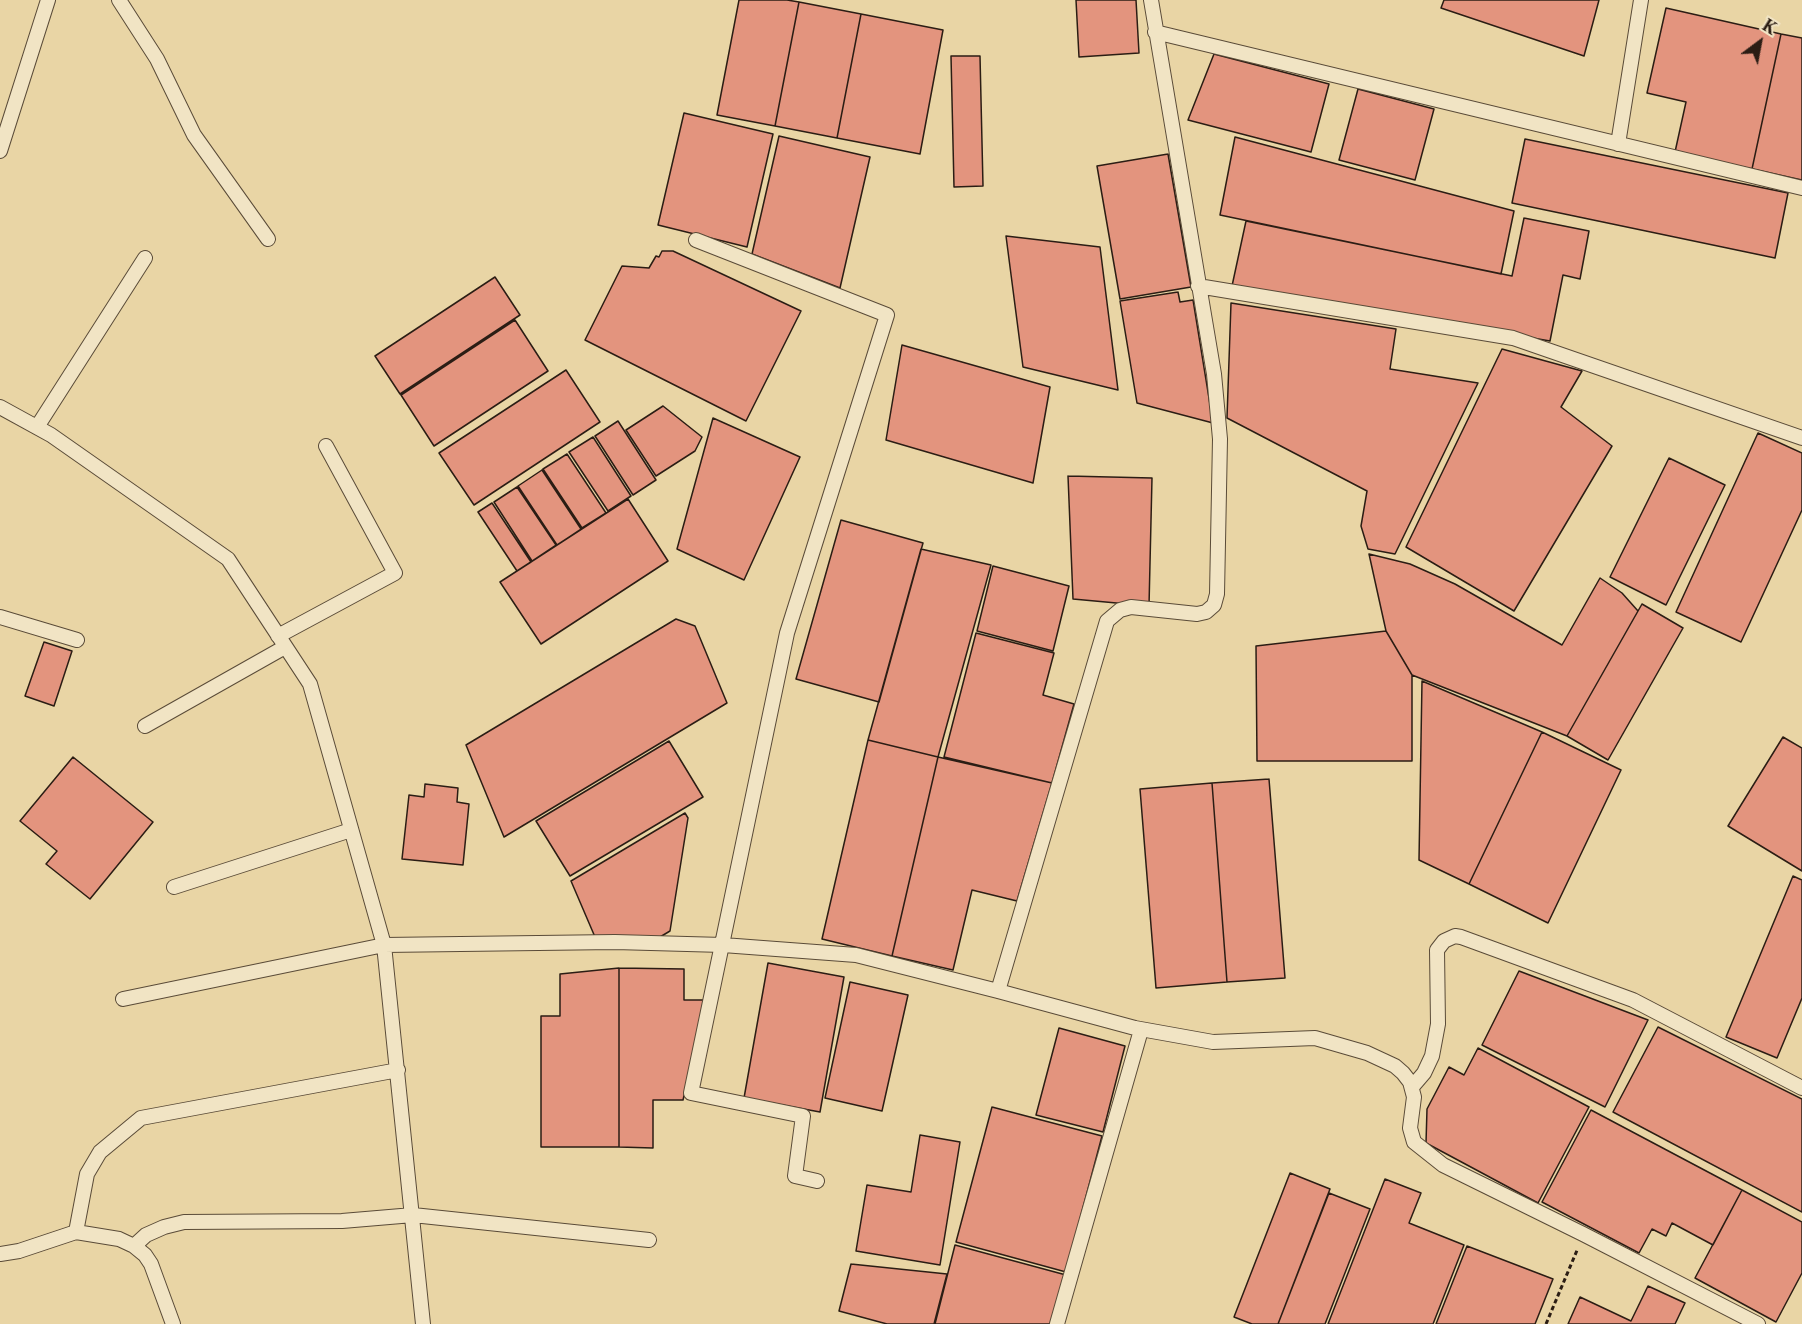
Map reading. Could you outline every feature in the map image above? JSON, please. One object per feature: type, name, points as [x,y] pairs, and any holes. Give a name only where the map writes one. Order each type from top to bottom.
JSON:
[{"type":"street","points":[[0,151],[48,0]]},
{"type":"street","points":[[119,0],[157,60],[194,135],[268,239]]},
{"type":"street","points":[[998,991],[1107,621],[1120,610],[1131,607],[1197,614],[1206,612],[1216,601],[1221,499],[1220,438],[1214,374],[1151,0]]},
{"type":"street","points":[[1618,144],[1641,0]]},
{"type":"street","points":[[1155,32],[1802,188]]},
{"type":"street","points":[[696,240],[888,315],[787,633],[691,1093],[803,1116],[795,1176],[817,1181]]},
{"type":"street","points":[[37,428],[145,258]]},
{"type":"street","points":[[1198,286],[1513,338],[1802,438]]},
{"type":"street","points":[[0,407],[37,428],[228,560],[310,684],[384,945],[423,1324]]},
{"type":"street","points":[[145,726],[395,573],[326,446]]},
{"type":"street","points":[[0,617],[77,640]]},
{"type":"street","points":[[174,887],[351,830]]},
{"type":"street","points":[[1412,1087],[1424,1073],[1432,1056],[1438,1024],[1437,950],[1444,941],[1455,936],[1633,1000],[1802,1088]]},
{"type":"street","points":[[123,999],[384,945],[615,942],[723,945],[856,955],[1141,1030],[1213,1042],[1315,1038],[1367,1053],[1395,1066],[1412,1087],[1414,1097],[1410,1128],[1414,1142],[1443,1165],[1758,1324]]},
{"type":"street","points":[[1058,1324],[1141,1030]]},
{"type":"street","points":[[76,1232],[87,1174],[100,1152],[141,1118],[398,1070]]},
{"type":"street","points":[[134,1246],[146,1235],[184,1222],[342,1221],[413,1215],[649,1240]]},
{"type":"street","points":[[0,1254],[20,1251],[76,1232],[119,1239],[134,1246],[145,1255],[151,1264],[173,1324]]},
{"type":"path","points":[[1546,1324],[1583,1234]]},
{"type":"building","points":[[739,0],[799,2],[775,126],[717,115]]},
{"type":"building","points":[[1076,0],[1136,0],[1139,53],[1079,57]]},
{"type":"building","points":[[1444,0],[1599,0],[1584,56],[1441,8]]},
{"type":"building","points":[[799,2],[861,14],[837,138],[775,126]]},
{"type":"building","points":[[1666,8],[1781,34],[1752,169],[1675,152],[1686,102],[1647,93]]},
{"type":"building","points":[[861,14],[943,30],[920,154],[837,138]]},
{"type":"building","points":[[1781,34],[1802,38],[1802,180],[1752,169]]},
{"type":"building","points":[[1214,54],[1329,84],[1311,152],[1188,120]]},
{"type":"building","points":[[951,56],[980,56],[983,186],[954,187]]},
{"type":"building","points":[[1358,89],[1434,109],[1415,180],[1339,160]]},
{"type":"building","points":[[684,113],[773,134],[747,247],[658,225]]},
{"type":"building","points":[[779,136],[870,157],[840,288],[752,254]]},
{"type":"building","points":[[1235,137],[1514,211],[1501,274],[1220,215]]},
{"type":"building","points":[[1525,139],[1788,193],[1775,258],[1512,203]]},
{"type":"building","points":[[1168,154],[1191,287],[1120,299],[1097,166]]},
{"type":"building","points":[[1524,218],[1589,231],[1580,279],[1563,275],[1550,341],[1232,286],[1246,221],[1512,276]]},
{"type":"building","points":[[1006,236],[1100,247],[1118,390],[1023,367]]},
{"type":"building","points":[[662,251],[673,251],[801,311],[746,421],[585,340],[622,266],[649,268]]},
{"type":"building","points":[[495,277],[520,315],[400,394],[375,356]]},
{"type":"building","points":[[1178,292],[1180,302],[1193,300],[1213,423],[1137,403],[1120,301]]},
{"type":"building","points":[[1231,303],[1396,329],[1390,369],[1478,383],[1395,554],[1368,549],[1361,526],[1367,491],[1227,418]]},
{"type":"building","points":[[515,320],[548,371],[434,446],[401,395]]},
{"type":"building","points":[[902,345],[1050,387],[1033,483],[886,440]]},
{"type":"building","points":[[1502,349],[1582,371],[1561,407],[1612,446],[1514,611],[1406,547]]},
{"type":"building","points":[[566,370],[600,422],[474,505],[439,453]]},
{"type":"building","points":[[663,406],[702,437],[695,451],[656,476],[626,430]]},
{"type":"building","points":[[713,418],[800,457],[744,580],[677,549]]},
{"type":"building","points":[[618,421],[656,480],[633,495],[595,436]]},
{"type":"building","points":[[1758,433],[1802,453],[1802,510],[1741,642],[1676,612]]},
{"type":"building","points":[[593,437],[631,496],[608,511],[569,452]]},
{"type":"building","points":[[567,454],[606,513],[582,528],[543,469]]},
{"type":"building","points":[[1669,458],[1725,485],[1666,605],[1610,577]]},
{"type":"building","points":[[542,470],[581,529],[557,545],[518,486]]},
{"type":"building","points":[[1068,476],[1152,478],[1149,606],[1073,599]]},
{"type":"building","points":[[517,487],[556,545],[532,561],[494,502]]},
{"type":"building","points":[[628,499],[668,561],[541,644],[500,582]]},
{"type":"building","points":[[492,503],[531,562],[517,571],[478,512]]},
{"type":"building","points":[[841,520],[923,543],[879,702],[796,679]]},
{"type":"building","points":[[921,549],[991,565],[938,757],[868,740]]},
{"type":"building","points":[[1369,554],[1410,564],[1455,584],[1562,645],[1600,578],[1622,593],[1638,611],[1567,736],[1412,675],[1386,631]]},
{"type":"building","points":[[993,566],[1069,586],[1053,651],[977,631]]},
{"type":"building","points":[[1642,604],[1683,628],[1608,760],[1567,736]]},
{"type":"building","points":[[676,619],[695,626],[727,703],[504,837],[466,745]]},
{"type":"building","points":[[1386,631],[1412,675],[1412,761],[1257,761],[1256,646]]},
{"type":"building","points":[[976,633],[1054,653],[1043,695],[1074,704],[1052,783],[944,757]]},
{"type":"building","points":[[44,642],[72,651],[54,706],[25,696]]},
{"type":"building","points":[[1422,681],[1542,732],[1469,884],[1419,860]]},
{"type":"building","points":[[1542,732],[1621,770],[1548,923],[1469,884]]},
{"type":"building","points":[[1783,737],[1802,748],[1802,871],[1728,826]]},
{"type":"building","points":[[868,740],[938,757],[892,956],[822,939]]},
{"type":"building","points":[[669,741],[703,797],[570,876],[536,821]]},
{"type":"building","points":[[73,757],[153,822],[90,899],[46,864],[57,851],[20,821]]},
{"type":"building","points":[[938,757],[1052,783],[1017,901],[972,890],[953,970],[892,956]]},
{"type":"building","points":[[1269,779],[1285,978],[1227,982],[1212,783]]},
{"type":"building","points":[[1212,783],[1227,982],[1156,988],[1140,789]]},
{"type":"building","points":[[425,784],[458,788],[457,802],[469,804],[463,865],[402,859],[409,795],[424,797]]},
{"type":"building","points":[[685,813],[688,818],[670,931],[660,937],[595,937],[571,881]]},
{"type":"building","points":[[1793,876],[1802,880],[1802,998],[1777,1058],[1726,1037]]},
{"type":"building","points":[[768,963],[844,977],[820,1112],[744,1098]]},
{"type":"building","points":[[619,968],[619,1147],[541,1147],[541,1016],[560,1016],[560,974]]},
{"type":"building","points":[[619,968],[684,969],[684,1000],[707,1000],[683,1100],[653,1100],[653,1148],[619,1147]]},
{"type":"building","points":[[1519,971],[1648,1020],[1605,1107],[1482,1045]]},
{"type":"building","points":[[850,982],[908,995],[882,1111],[825,1098]]},
{"type":"building","points":[[1658,1027],[1802,1099],[1802,1212],[1613,1112]]},
{"type":"building","points":[[1059,1028],[1125,1046],[1103,1132],[1036,1115]]},
{"type":"building","points":[[1478,1048],[1589,1107],[1538,1203],[1426,1143],[1427,1109],[1449,1067],[1464,1075]]},
{"type":"building","points":[[992,1107],[1102,1136],[1066,1272],[956,1242]]},
{"type":"building","points":[[1591,1110],[1742,1190],[1713,1245],[1672,1223],[1666,1236],[1652,1229],[1639,1253],[1542,1202]]},
{"type":"building","points":[[920,1135],[960,1142],[940,1265],[856,1251],[867,1185],[911,1192]]},
{"type":"building","points":[[1290,1173],[1330,1189],[1278,1324],[1252,1324],[1234,1317]]},
{"type":"building","points":[[1385,1179],[1421,1193],[1409,1223],[1464,1245],[1433,1324],[1328,1324]]},
{"type":"building","points":[[1742,1190],[1802,1222],[1802,1273],[1776,1322],[1695,1278]]},
{"type":"building","points":[[1329,1193],[1370,1209],[1325,1324],[1278,1324]]},
{"type":"building","points":[[955,1245],[1066,1275],[1053,1324],[935,1324]]},
{"type":"building","points":[[1467,1246],[1553,1279],[1535,1324],[1436,1324]]},
{"type":"building","points":[[851,1264],[947,1274],[934,1324],[887,1324],[839,1311]]},
{"type":"building","points":[[1648,1286],[1685,1303],[1675,1324],[1568,1324],[1580,1297],[1631,1321]]}]
